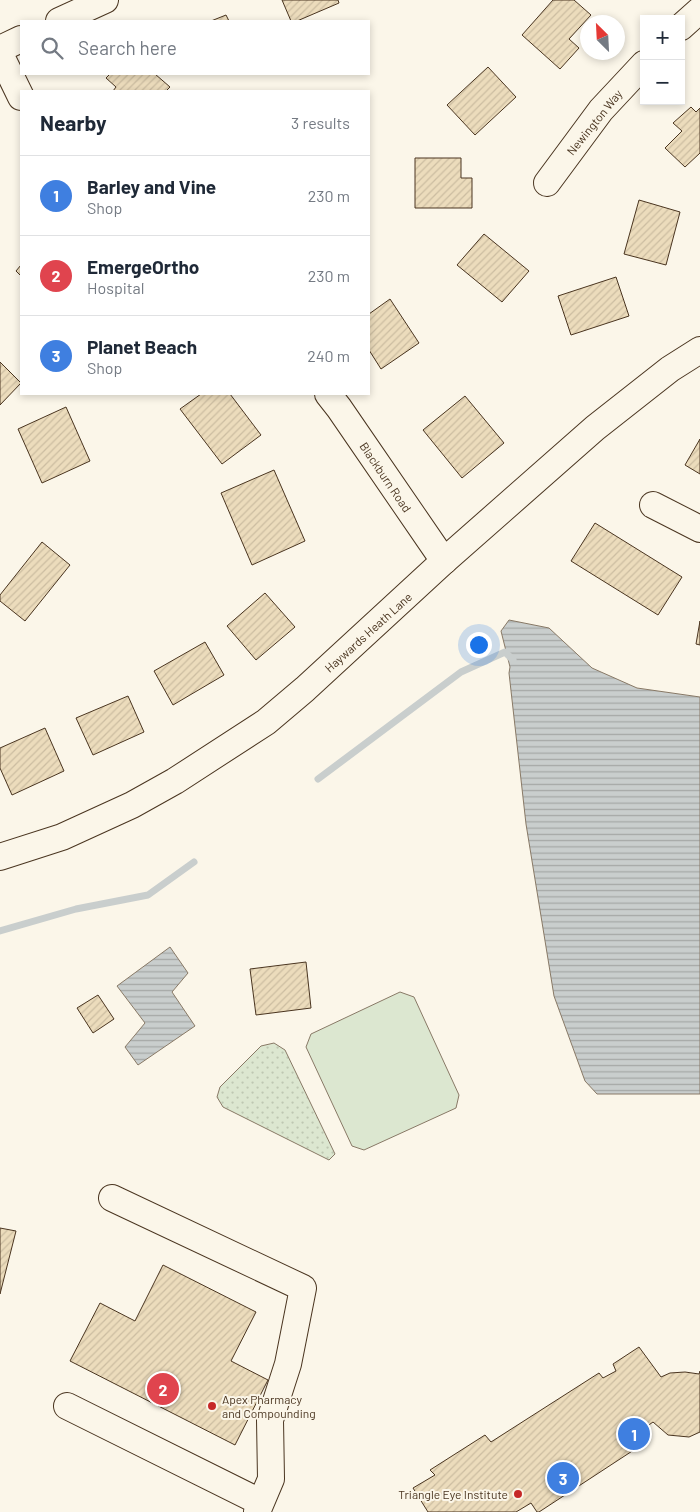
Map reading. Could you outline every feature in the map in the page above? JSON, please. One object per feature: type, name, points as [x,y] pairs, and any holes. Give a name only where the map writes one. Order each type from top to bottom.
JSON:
[{"type":"street","points":[[62,20],[105,0]]},
{"type":"street","points":[[685,23],[700,10]]},
{"type":"street","points":[[0,49],[20,39]]},
{"type":"street","points":[[0,54],[20,94]]},
{"type":"street","name":"Newington Way","points":[[547,183],[601,110],[640,68]]},
{"type":"street","name":"Haywards Heath Lane","points":[[0,857],[62,837],[132,805],[266,722],[595,428],[670,369],[700,350]]},
{"type":"street","name":"Blackburn Road","points":[[329,395],[444,561]]},
{"type":"street","points":[[653,505],[700,529]]},
{"type":"street","points":[[67,1406],[258,1507],[271,1480],[270,1420],[288,1364],[303,1288],[112,1198]]},
{"type":"green space","points":[[400,992],[414,997],[459,1095],[456,1108],[364,1150],[352,1146],[306,1047],[311,1034]]},
{"type":"green space","points":[[274,1043],[285,1050],[335,1154],[329,1160],[223,1107],[217,1097],[220,1087],[261,1046]]},
{"type":"shaded area","points":[[509,620],[549,628],[592,668],[637,688],[700,697],[700,1094],[597,1094],[585,1081],[554,996],[526,824],[509,673],[510,667],[501,631]]},
{"type":"shaded area","points":[[170,947],[188,973],[172,992],[195,1026],[138,1065],[125,1047],[145,1023],[117,986]]},
{"type":"building","points":[[282,0],[338,0],[339,3],[299,20],[291,20]]},
{"type":"building","points":[[553,0],[574,0],[591,15],[580,15],[580,27],[569,39],[579,48],[560,69],[522,35]]},
{"type":"building","points":[[226,15],[228,20],[214,20]]},
{"type":"building","points":[[488,67],[516,97],[475,135],[447,105]]},
{"type":"building","points":[[109,75],[156,75],[170,87],[167,90],[114,90],[116,87],[106,78]]},
{"type":"building","points":[[691,107],[696,112],[700,108],[700,153],[685,167],[665,148],[682,131],[673,123]]},
{"type":"building","points":[[415,158],[461,158],[461,178],[472,178],[472,208],[415,208]]},
{"type":"building","points":[[639,200],[680,212],[666,265],[624,254]]},
{"type":"building","points":[[484,234],[529,271],[502,302],[457,265]]},
{"type":"building","points":[[20,266],[20,275],[16,271]]},
{"type":"building","points":[[616,277],[629,316],[571,335],[558,296]]},
{"type":"building","points":[[390,299],[419,343],[381,369],[370,352],[370,313]]},
{"type":"building","points":[[0,362],[20,384],[0,405]]},
{"type":"building","points":[[200,395],[231,395],[261,435],[222,464],[180,409]]},
{"type":"building","points":[[465,396],[504,443],[462,478],[423,430]]},
{"type":"building","points":[[66,407],[90,461],[42,483],[18,429]]},
{"type":"building","points":[[700,439],[700,474],[685,465]]},
{"type":"building","points":[[274,470],[305,541],[252,565],[221,493]]},
{"type":"building","points":[[595,523],[682,577],[658,615],[571,561]]},
{"type":"building","points":[[42,542],[70,565],[25,621],[0,601],[0,595]]},
{"type":"building","points":[[265,593],[295,627],[256,660],[227,626]]},
{"type":"building","points":[[700,621],[700,645],[696,644]]},
{"type":"building","points":[[205,642],[224,675],[173,705],[154,671]]},
{"type":"building","points":[[128,696],[144,732],[93,755],[76,718]]},
{"type":"building","points":[[45,728],[64,771],[12,795],[0,768],[0,748]]},
{"type":"building","points":[[306,962],[311,1008],[256,1015],[250,969]]},
{"type":"building","points":[[98,995],[114,1019],[93,1033],[77,1008]]},
{"type":"building","points":[[0,1228],[16,1231],[0,1294]]},
{"type":"building","points":[[163,1265],[256,1312],[231,1361],[268,1380],[235,1445],[70,1361],[100,1303],[135,1321]]},
{"type":"building","points":[[639,1347],[661,1377],[670,1373],[685,1372],[699,1374],[700,1371],[700,1432],[689,1437],[668,1435],[653,1422],[639,1432],[646,1442],[539,1512],[531,1503],[516,1512],[428,1512],[413,1488],[435,1475],[430,1470],[485,1435],[491,1442],[599,1373],[603,1378],[616,1371],[613,1364]]},
{"type":"waterway","points":[[318,779],[461,672],[505,652],[513,660]]},
{"type":"waterway","points":[[0,931],[76,909],[148,895],[194,862]]},
{"type":"place","name":"EmergeOrtho","points":[[163,1389]]},
{"type":"place","name":"Apex Pharmacy and Compounding","points":[[212,1406]]},
{"type":"place","name":"Barley and Vine","points":[[634,1434]]},
{"type":"place","name":"Planet Beach","points":[[563,1478]]},
{"type":"place","name":"Triangle Eye Institute","points":[[518,1494]]}]
